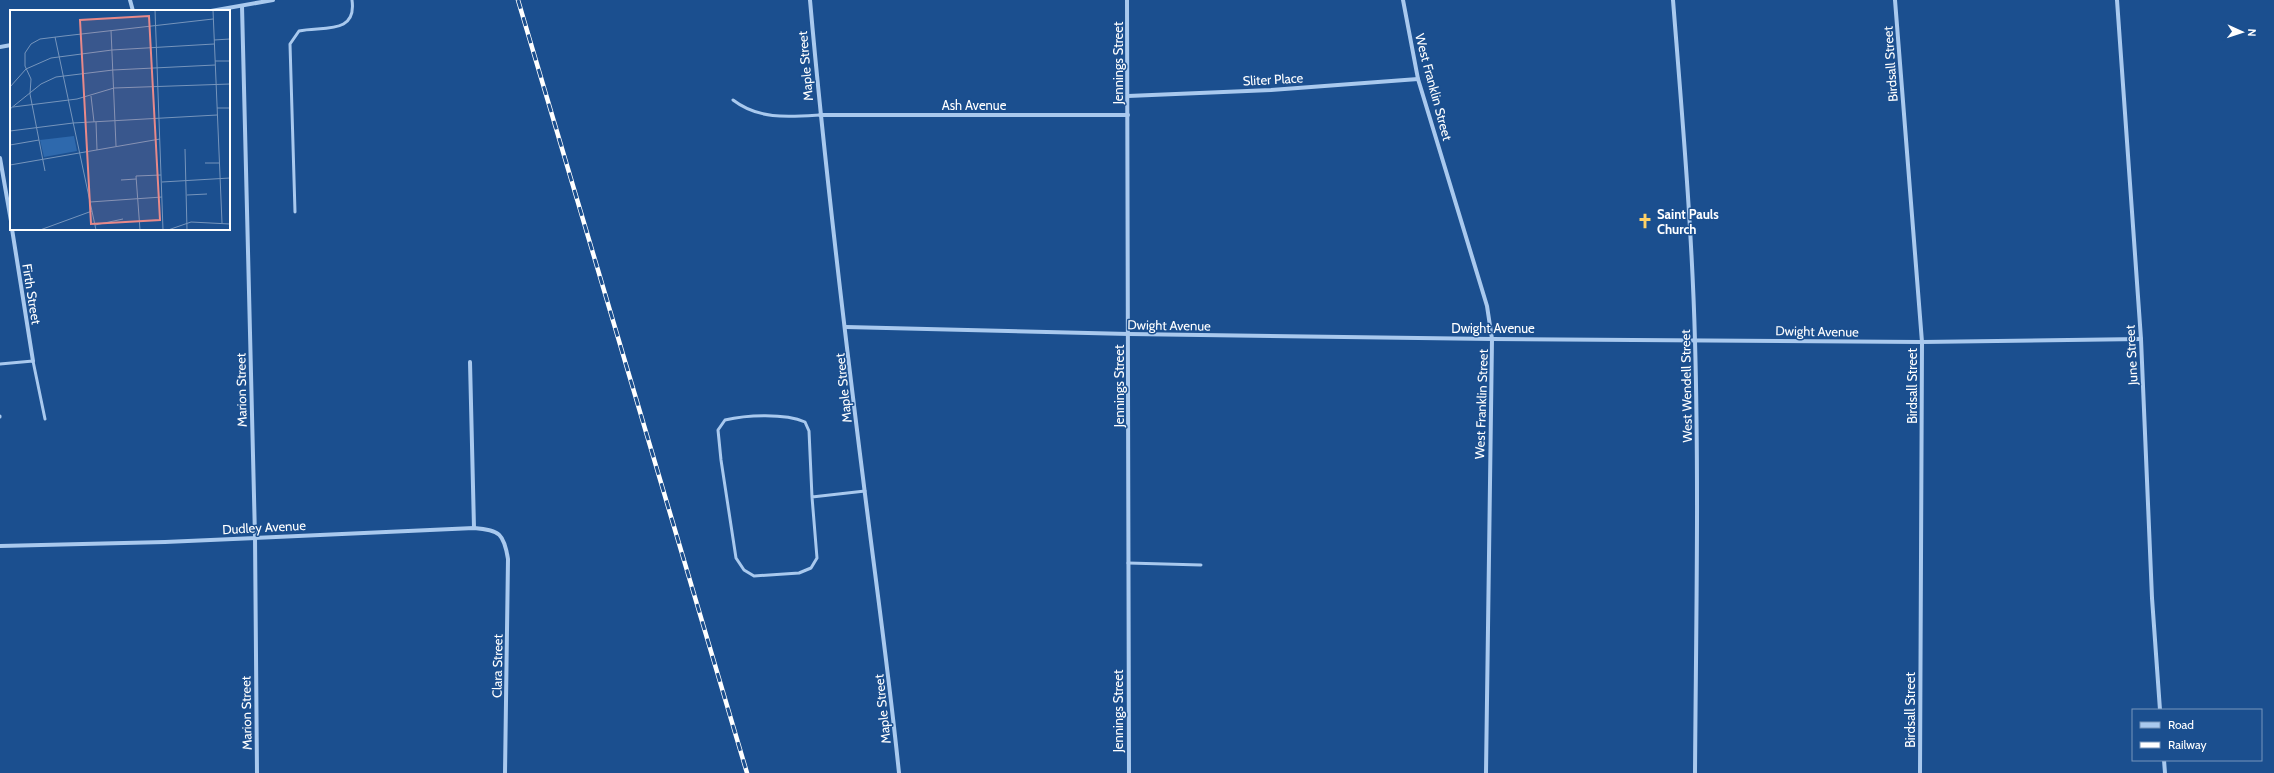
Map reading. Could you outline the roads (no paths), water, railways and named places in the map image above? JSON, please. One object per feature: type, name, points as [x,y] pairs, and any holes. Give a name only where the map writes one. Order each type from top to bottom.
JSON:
[{"type":"street","points":[[130,0],[133,10]]},
{"type":"street","points":[[217,10],[273,0]]},
{"type":"street","name":"Maple Street","points":[[810,0],[820,115],[865,491],[889,674],[899,773]]},
{"type":"street","name":"Jennings Street","points":[[1127,0],[1129,773]]},
{"type":"street","name":"West Franklin Street","points":[[1403,0],[1418,79],[1487,306],[1492,339],[1489,462],[1486,773]]},
{"type":"street","name":"West Wendell Street","points":[[1673,0],[1685,158],[1695,339],[1697,432],[1695,773]]},
{"type":"street","name":"Birdsall Street","points":[[1895,0],[1922,342],[1920,773]]},
{"type":"street","name":"June Street","points":[[2117,0],[2141,339],[2152,598],[2160,709]]},
{"type":"street","name":"Marion Street","points":[[242,6],[255,537],[257,773]]},
{"type":"street","points":[[0,47],[10,45]]},
{"type":"street","name":"Sliter Place","points":[[1128,96],[1271,90],[1418,79]]},
{"type":"street","name":"Ash Avenue","points":[[820,115],[1128,115]]},
{"type":"street","points":[[0,158],[10,215]]},
{"type":"street","name":"Firth Street","points":[[12,230],[33,361]]},
{"type":"street","name":"Dwight Avenue","points":[[846,326],[1129,334],[1492,339],[1695,339],[1922,342],[2141,339]]},
{"type":"street","points":[[470,362],[474,528]]},
{"type":"street","name":"Dudley Avenue","points":[[0,546],[165,542],[474,528],[488,529],[501,534],[506,542],[508,559]]},
{"type":"street","name":"Clara Street","points":[[505,773],[508,559]]},
{"type":"street","points":[[2164,761],[2164,773]]},
{"type":"lane","points":[[294,212],[290,44],[299,30],[339,26],[346,23],[351,19],[354,10],[352,0]]},
{"type":"lane","points":[[733,100],[742,108],[779,118],[820,115]]},
{"type":"lane","points":[[0,364],[33,361],[45,419]]},
{"type":"lane","points":[[740,416],[795,417],[805,422],[809,431],[812,497],[817,558],[811,568],[799,573],[754,576],[744,570],[736,558],[721,460],[718,430],[725,420],[740,416]]},
{"type":"lane","points":[[812,497],[865,491]]},
{"type":"lane","points":[[1128,563],[1201,565]]},
{"type":"railway","points":[[518,0],[747,773]]},
{"type":"place","name":"Saint Pauls Church","points":[[1645,221]]}]
